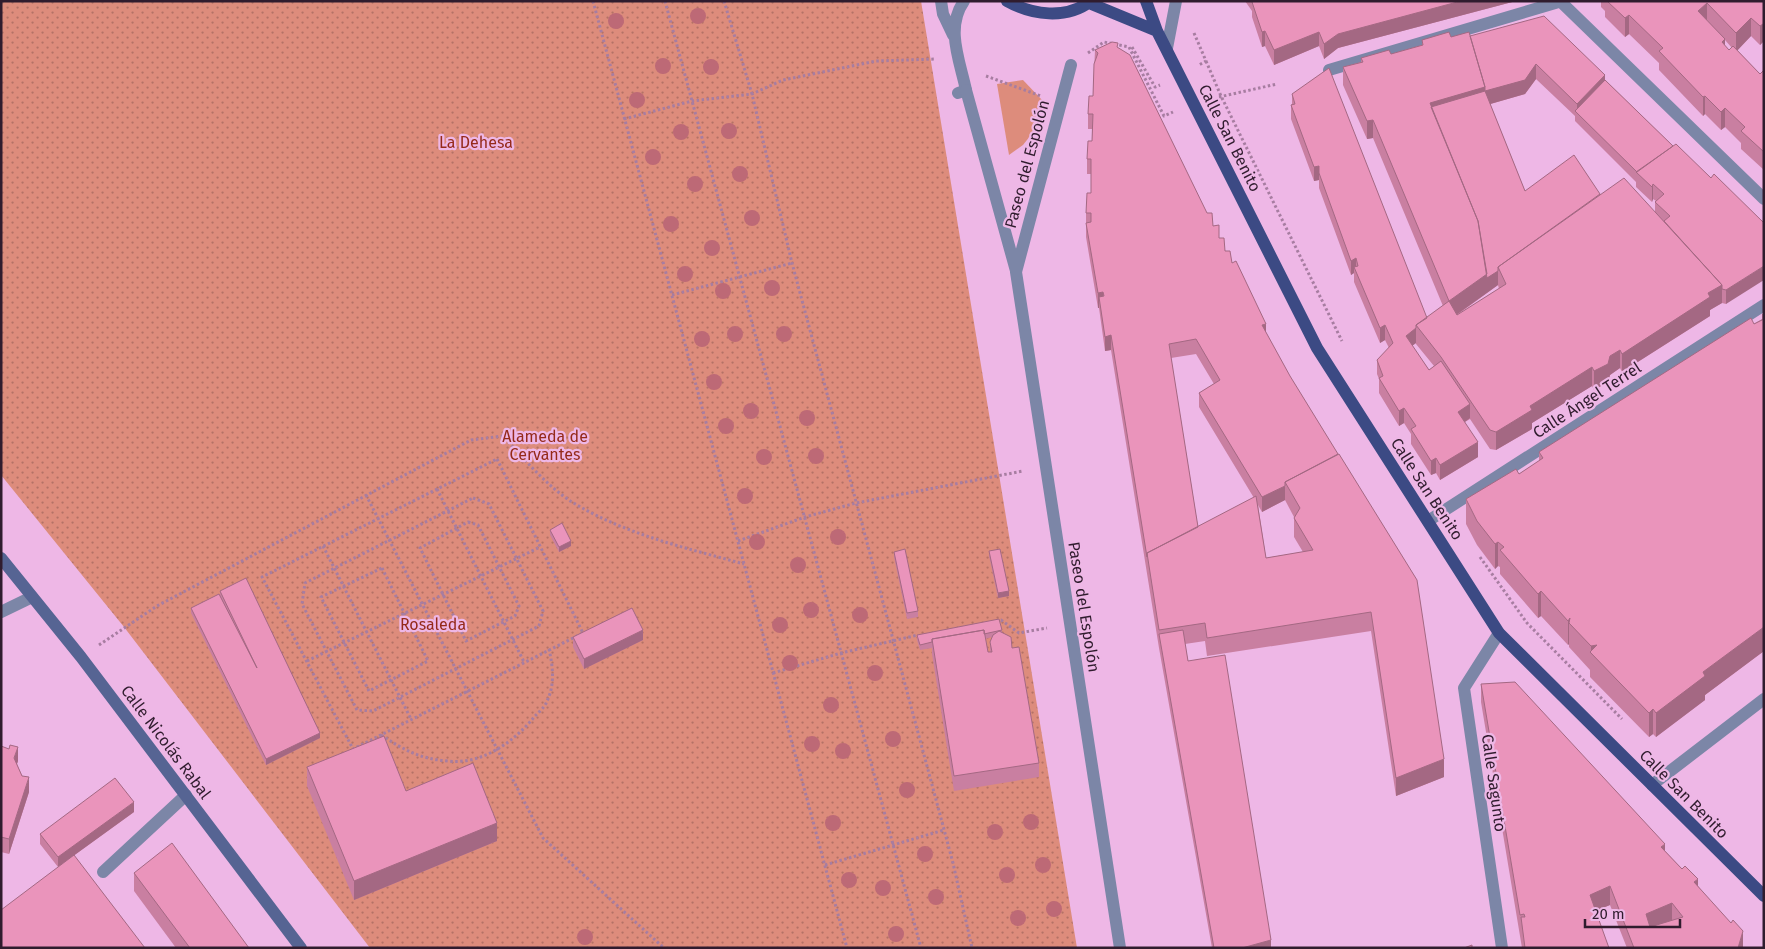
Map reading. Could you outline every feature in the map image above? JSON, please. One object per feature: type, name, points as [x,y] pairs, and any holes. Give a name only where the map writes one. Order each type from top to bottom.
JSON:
[{"type":"main road","points":[[1007,1],[1034,13],[1062,13],[1090,2],[1158,31]]},
{"type":"main road","name":"Calle San Benito","points":[[1146,1],[1158,31],[1318,348],[1499,633],[1764,896]]},
{"type":"street","points":[[941,1],[943,14],[954,35]]},
{"type":"street","points":[[954,35],[956,18],[964,1]]},
{"type":"street","points":[[1167,48],[1176,1]]},
{"type":"street","points":[[1329,70],[1561,2],[1764,200]]},
{"type":"street","name":"Paseo del Espolón","points":[[954,35],[961,66],[962,91],[1016,272],[1120,948]]},
{"type":"street","name":"Paseo del Espolón","points":[[1016,272],[1071,65]]},
{"type":"street","name":"Calle Ángel Terrel","points":[[1428,521],[1764,305]]},
{"type":"street","name":"Calle Nicolás Rabal","points":[[1,558],[81,657],[301,948]]},
{"type":"street","points":[[1,612],[32,597]]},
{"type":"street","name":"Calle Sagunto","points":[[1499,633],[1464,688],[1502,948]]},
{"type":"street","points":[[1652,785],[1764,699]]},
{"type":"street","points":[[103,872],[186,795]]},
{"type":"path","points":[[593,1],[847,948]]},
{"type":"path","points":[[665,1],[921,948]]},
{"type":"path","points":[[724,1],[752,94],[792,263],[944,830],[972,948]]},
{"type":"path","points":[[1071,65],[1104,42],[1129,47],[1164,116],[1194,102],[1277,84]]},
{"type":"path","points":[[624,119],[692,101],[752,94],[783,80],[876,61],[932,58],[961,66],[1060,104]]},
{"type":"path","points":[[672,295],[792,263]]},
{"type":"path","points":[[81,657],[158,606],[471,440],[503,436],[525,461],[571,501],[644,536],[744,564]]},
{"type":"path","points":[[497,459],[583,632],[353,749],[262,577],[437,489],[497,459]]},
{"type":"path","points":[[738,541],[805,517],[856,504],[1046,467]]},
{"type":"path","points":[[437,489],[524,662]]},
{"type":"path","points":[[366,495],[424,604],[543,838],[664,948]]},
{"type":"path","points":[[473,498],[489,504],[543,611],[539,626],[373,711],[356,710],[302,604],[305,583],[390,540],[473,498]]},
{"type":"path","points":[[468,522],[478,524],[519,606],[514,616],[466,641],[420,548],[456,529],[468,522]]},
{"type":"path","points":[[323,546],[411,719]]},
{"type":"path","points":[[307,661],[540,547]]},
{"type":"path","points":[[382,568],[405,613],[428,661],[369,691],[321,597],[382,568]]},
{"type":"path","points":[[992,621],[1001,620],[1019,633],[1070,623]]},
{"type":"path","points":[[773,673],[841,653],[920,635]]},
{"type":"path","points":[[381,735],[407,752],[448,761],[476,759],[498,749],[522,732],[547,702],[554,671],[549,649]]},
{"type":"path","points":[[825,865],[944,830]]},
{"type":"green space","name":"Alameda de Cervantes","points":[[1,1],[921,1],[1077,948],[370,948],[124,627],[1,475]]},
{"type":"green space","points":[[1023,80],[1043,101],[1046,116],[1023,145],[1009,155],[997,84]]},
{"type":"building","points":[[1461,1],[1338,34],[1324,44],[1319,32],[1274,50],[1265,31],[1262,32],[1252,2]]},
{"type":"building","points":[[1607,1],[1764,1],[1764,25],[1760,26],[1751,18],[1736,33],[1707,3],[1698,11],[1725,39],[1722,42],[1729,50],[1733,46],[1760,74],[1764,70],[1764,152],[1741,131],[1745,127],[1725,108],[1721,112],[1705,96],[1703,97],[1659,51],[1663,48],[1629,15],[1625,18]]},
{"type":"building","points":[[1544,16],[1605,75],[1577,104],[1536,64],[1525,80],[1485,91],[1470,36]]},
{"type":"building","points":[[1449,32],[1451,37],[1469,32],[1485,87],[1430,103],[1478,221],[1487,274],[1449,301],[1373,120],[1367,121],[1343,67],[1363,62],[1361,58],[1389,50],[1391,54],[1423,45],[1422,40]]},
{"type":"building","points":[[1112,42],[1118,43],[1117,47],[1130,55],[1207,213],[1212,213],[1213,226],[1219,225],[1219,238],[1224,238],[1225,251],[1230,251],[1232,263],[1236,261],[1266,324],[1262,325],[1290,376],[1338,454],[1285,482],[1285,486],[1262,497],[1199,393],[1220,380],[1196,339],[1169,344],[1198,527],[1147,553],[1147,557],[1111,335],[1105,337],[1099,297],[1104,296],[1103,292],[1098,293],[1086,223],[1091,222],[1091,213],[1086,213],[1087,193],[1091,193],[1091,159],[1087,159],[1088,141],[1092,141],[1093,114],[1088,114],[1089,96],[1093,96],[1094,64],[1098,53],[1095,50]]},
{"type":"building","points":[[1329,68],[1427,318],[1416,325],[1416,328],[1406,336],[1429,370],[1441,361],[1470,404],[1458,412],[1478,442],[1440,465],[1436,458],[1431,461],[1411,429],[1416,426],[1404,408],[1399,411],[1379,378],[1383,376],[1377,360],[1393,343],[1385,325],[1380,328],[1354,267],[1358,266],[1356,258],[1351,261],[1319,173],[1319,166],[1314,167],[1291,105],[1295,104],[1292,94]]},
{"type":"building","points":[[1605,80],[1673,146],[1637,172],[1575,111]]},
{"type":"building","points":[[1485,91],[1525,191],[1574,155],[1600,194],[1498,267],[1498,271],[1487,278],[1478,221],[1431,107]]},
{"type":"building","points":[[1676,144],[1711,178],[1714,174],[1764,223],[1764,266],[1726,290],[1722,289],[1722,285],[1664,221],[1670,216],[1655,202],[1664,194],[1653,184],[1652,187],[1636,172]]},
{"type":"building","points":[[1624,178],[1722,285],[1708,293],[1710,297],[1622,354],[1620,350],[1610,356],[1608,364],[1594,371],[1592,367],[1530,406],[1532,410],[1496,432],[1490,430],[1441,357],[1416,325],[1449,301],[1457,315],[1506,284],[1498,267]]},
{"type":"building","points":[[1751,318],[1754,324],[1764,319],[1764,627],[1703,672],[1705,676],[1656,713],[1653,709],[1649,713],[1590,652],[1597,645],[1591,646],[1569,623],[1570,618],[1568,621],[1541,591],[1538,594],[1500,550],[1504,547],[1498,542],[1495,544],[1477,521],[1466,499],[1516,469],[1519,474],[1543,458],[1539,452]]},
{"type":"building","points":[[1339,454],[1417,580],[1444,759],[1396,778],[1371,612],[1207,638],[1205,623],[1159,630],[1147,553],[1256,496],[1266,558],[1313,550],[1294,518],[1300,508],[1285,482]]},
{"type":"building","points":[[562,523],[571,541],[559,547],[550,530]]},
{"type":"building","points":[[905,549],[918,611],[907,613],[894,552]]},
{"type":"building","points":[[1000,549],[1009,591],[998,593],[989,551]]},
{"type":"building","points":[[246,578],[320,733],[266,759],[191,608],[219,594],[257,668],[220,591]]},
{"type":"building","points":[[632,608],[643,630],[584,659],[573,637]]},
{"type":"building","points":[[999,619],[1002,630],[984,634],[984,630],[932,639],[932,642],[920,645],[917,635]]},
{"type":"building","points":[[984,630],[988,652],[992,652],[990,642],[993,635],[999,631],[1011,637],[1012,648],[1019,647],[1039,763],[954,776],[932,639]]},
{"type":"building","points":[[1183,630],[1188,661],[1225,655],[1271,940],[1242,948],[1214,948],[1159,634]]},
{"type":"building","points":[[1515,682],[1665,844],[1661,847],[1682,869],[1685,866],[1698,879],[1694,882],[1731,923],[1733,920],[1743,931],[1738,948],[1634,948],[1610,886],[1590,895],[1609,948],[1525,948],[1521,917],[1525,917],[1524,914],[1520,915],[1481,684]],"holes":[[[1672,903],[1683,917],[1650,927],[1646,914]]]},
{"type":"building","points":[[384,736],[406,791],[473,763],[497,823],[354,881],[307,767]]},
{"type":"building","points":[[10,745],[18,747],[14,758],[22,776],[29,777],[9,839],[1,837],[1,746],[9,749]]},
{"type":"building","points":[[115,778],[134,802],[58,857],[40,834]]},
{"type":"building","points":[[172,843],[249,948],[190,948],[134,873]]},
{"type":"building","points":[[74,855],[145,948],[1,948],[1,910]]},
{"type":"park label","name":"La Dehesa","points":[[476,142]]},
{"type":"park label","name":"Rosaleda","points":[[433,624]]}]
